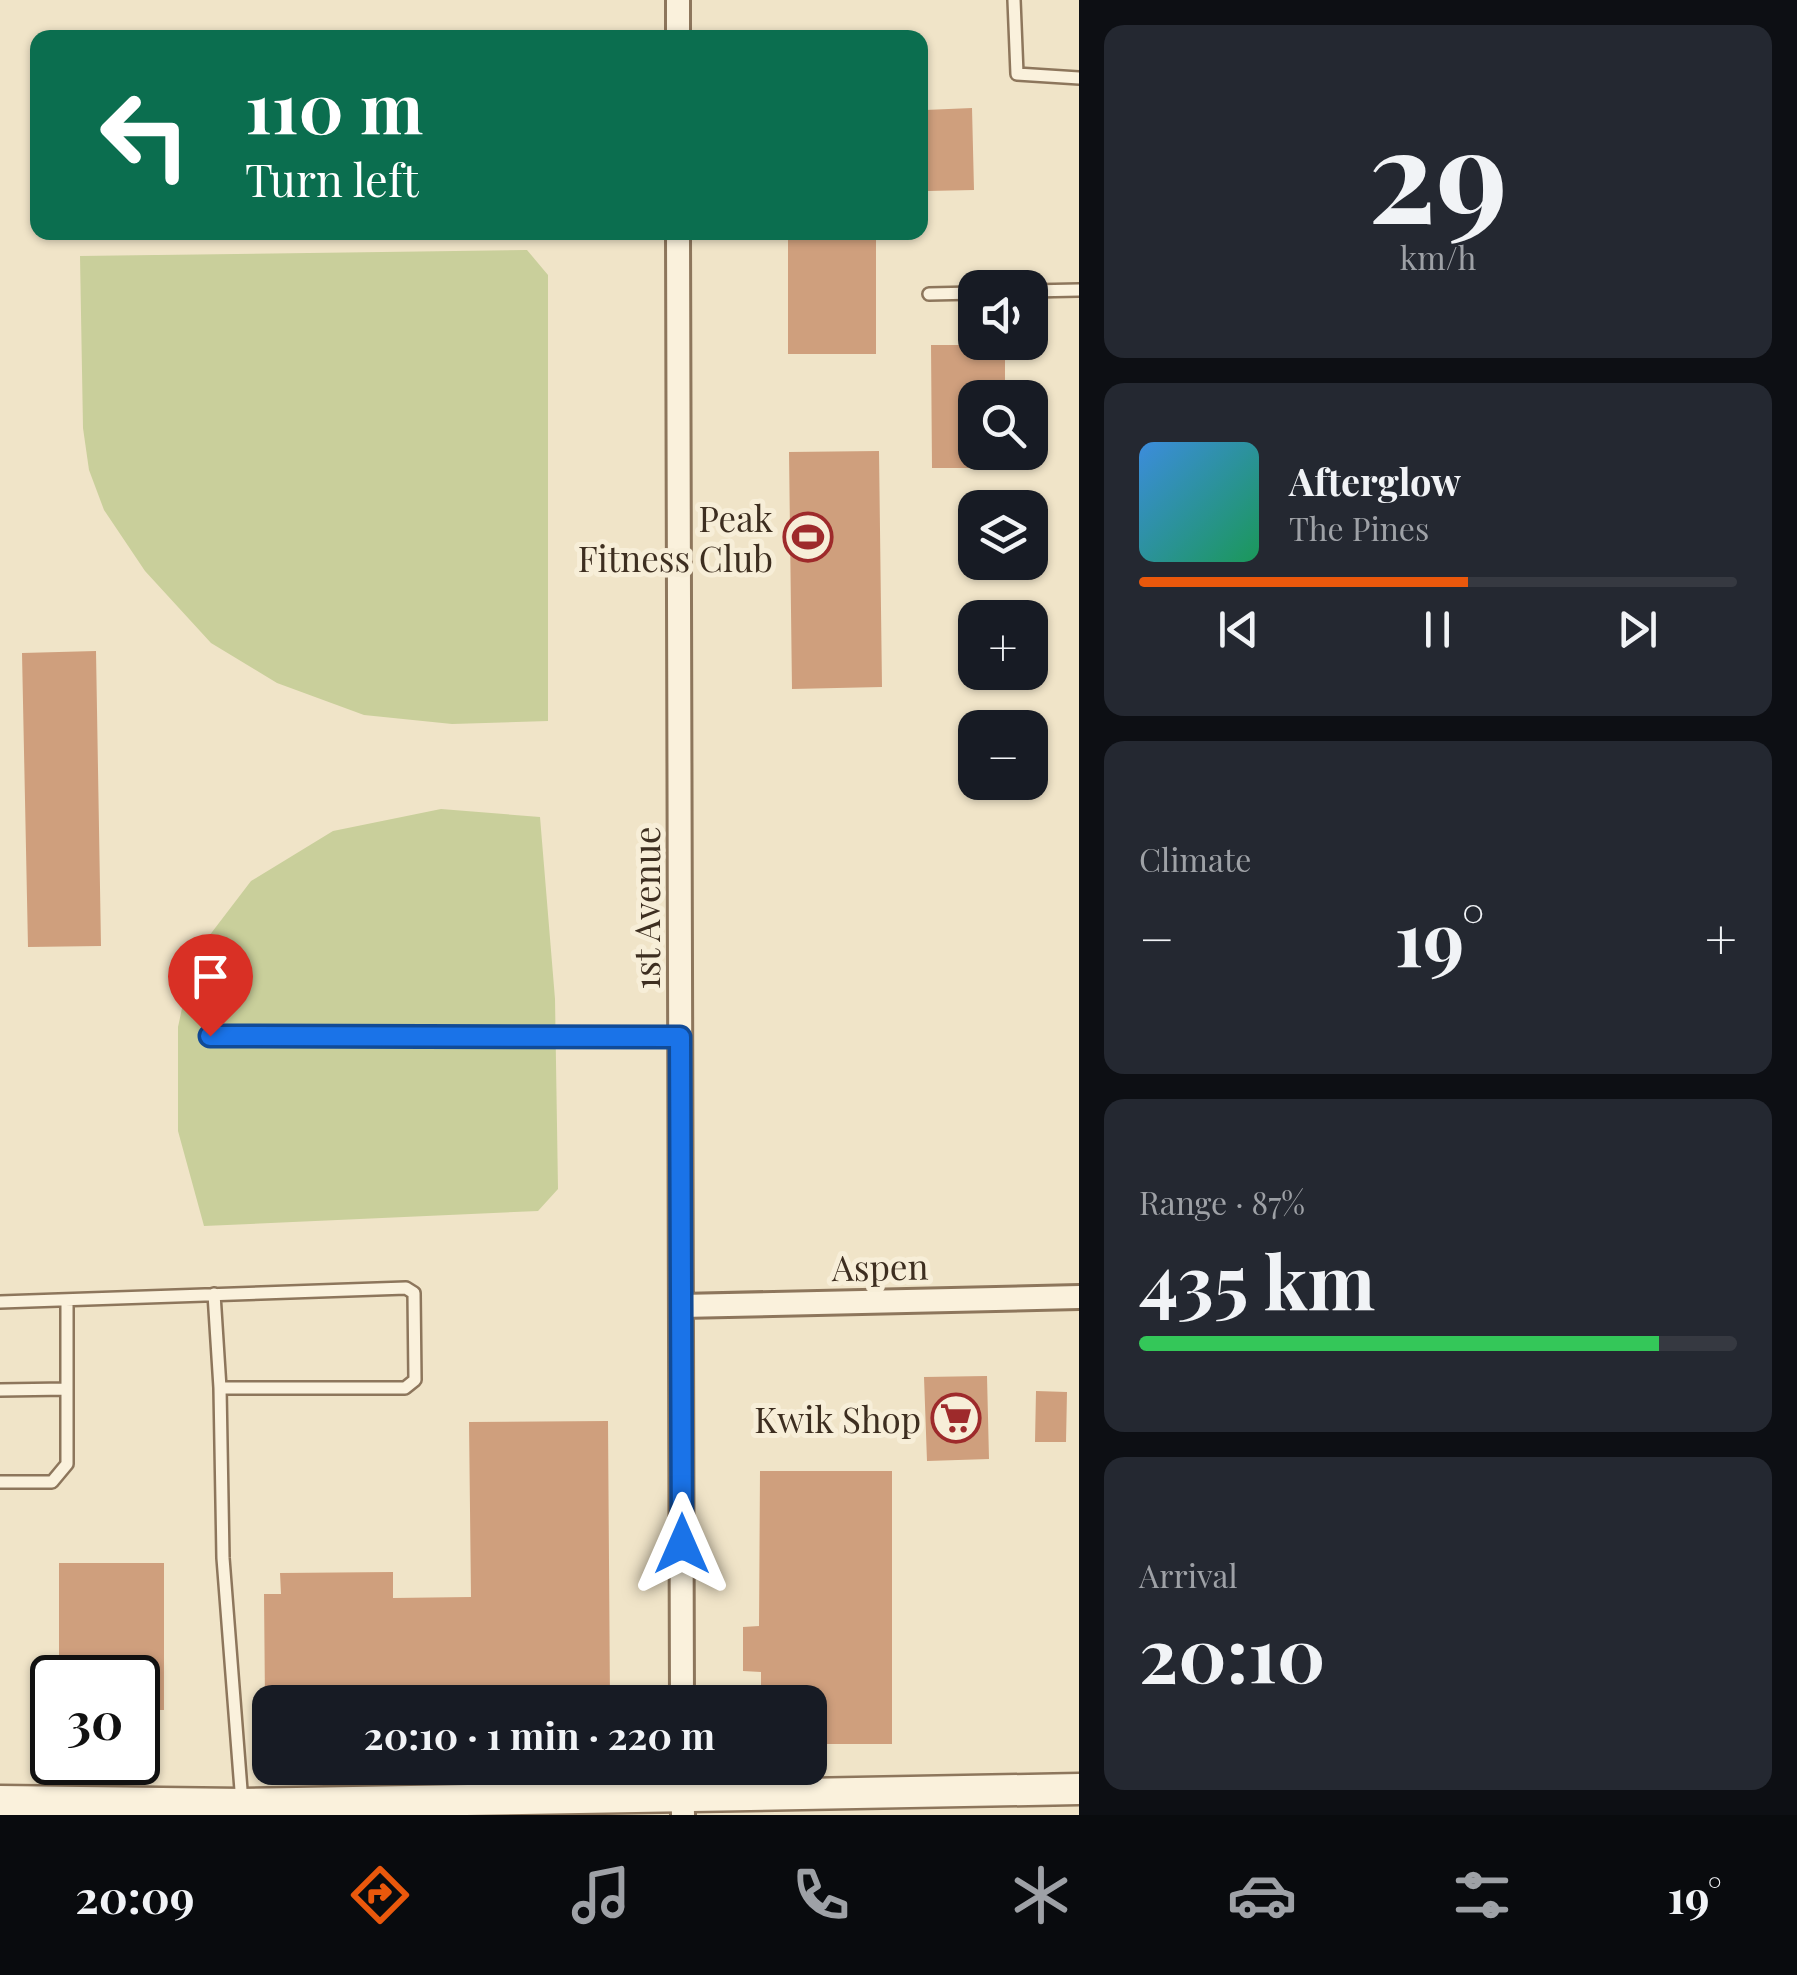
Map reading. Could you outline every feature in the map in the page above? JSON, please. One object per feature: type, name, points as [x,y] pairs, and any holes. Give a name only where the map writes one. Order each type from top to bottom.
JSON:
[{"type":"street","points":[[678,0],[678,30]]},
{"type":"street","name":"1st Avenue","points":[[678,240],[682,1685]]},
{"type":"street","name":"Aspen","points":[[681,1306],[1079,1297]]},
{"type":"street","points":[[18,1805],[242,1810],[682,1792],[922,1798],[1079,1789]]},
{"type":"lane","points":[[1014,0],[1017,74],[1079,78]]},
{"type":"lane","points":[[1048,291],[1079,290]]},
{"type":"lane","points":[[929,294],[958,293]]},
{"type":"lane","points":[[210,1036],[680,1037]]},
{"type":"lane","points":[[0,1302],[406,1288],[414,1293],[415,1380],[405,1388],[220,1388]]},
{"type":"lane","points":[[214,1294],[224,1558],[242,1810]]},
{"type":"lane","points":[[0,1482],[52,1482],[64,1472],[67,1300]]},
{"type":"lane","points":[[0,1390],[67,1389]]},
{"type":"green space","points":[[527,250],[548,275],[548,721],[452,724],[364,715],[277,683],[211,643],[145,571],[104,510],[89,470],[83,428],[80,256]]},
{"type":"green space","points":[[441,809],[540,817],[555,999],[558,1189],[538,1211],[204,1226],[178,1131],[178,1027],[193,957],[251,881],[333,831]]},
{"type":"building","points":[[972,108],[974,190],[928,191],[928,110]]},
{"type":"building","points":[[788,240],[876,240],[876,354],[788,354]]},
{"type":"building","points":[[931,345],[958,345],[958,360],[1005,360],[1005,380],[958,380],[958,468],[932,468]]},
{"type":"building","points":[[879,451],[882,687],[792,689],[789,452]]},
{"type":"building","points":[[96,651],[101,946],[28,947],[22,653]]},
{"type":"building","name":"Kwik Shop","points":[[987,1376],[989,1459],[927,1461],[924,1377]]},
{"type":"building","points":[[1036,1391],[1067,1392],[1066,1442],[1035,1442]]},
{"type":"building","points":[[608,1421],[610,1685],[265,1685],[264,1594],[281,1594],[280,1573],[393,1572],[393,1598],[471,1597],[469,1422]]},
{"type":"building","points":[[760,1471],[892,1471],[892,1744],[827,1744],[827,1685],[761,1685],[761,1672],[743,1671],[743,1627],[759,1626]]},
{"type":"building","points":[[59,1563],[164,1563],[164,1710],[160,1710],[160,1655],[59,1655]]},
{"type":"place","name":"Peak Fitness Club","points":[[808,537]]},
{"type":"place","name":"Kwik Shop","points":[[956,1418]]},
{"type":"route","points":[[210,1036],[680,1037],[682,1544]]}]
